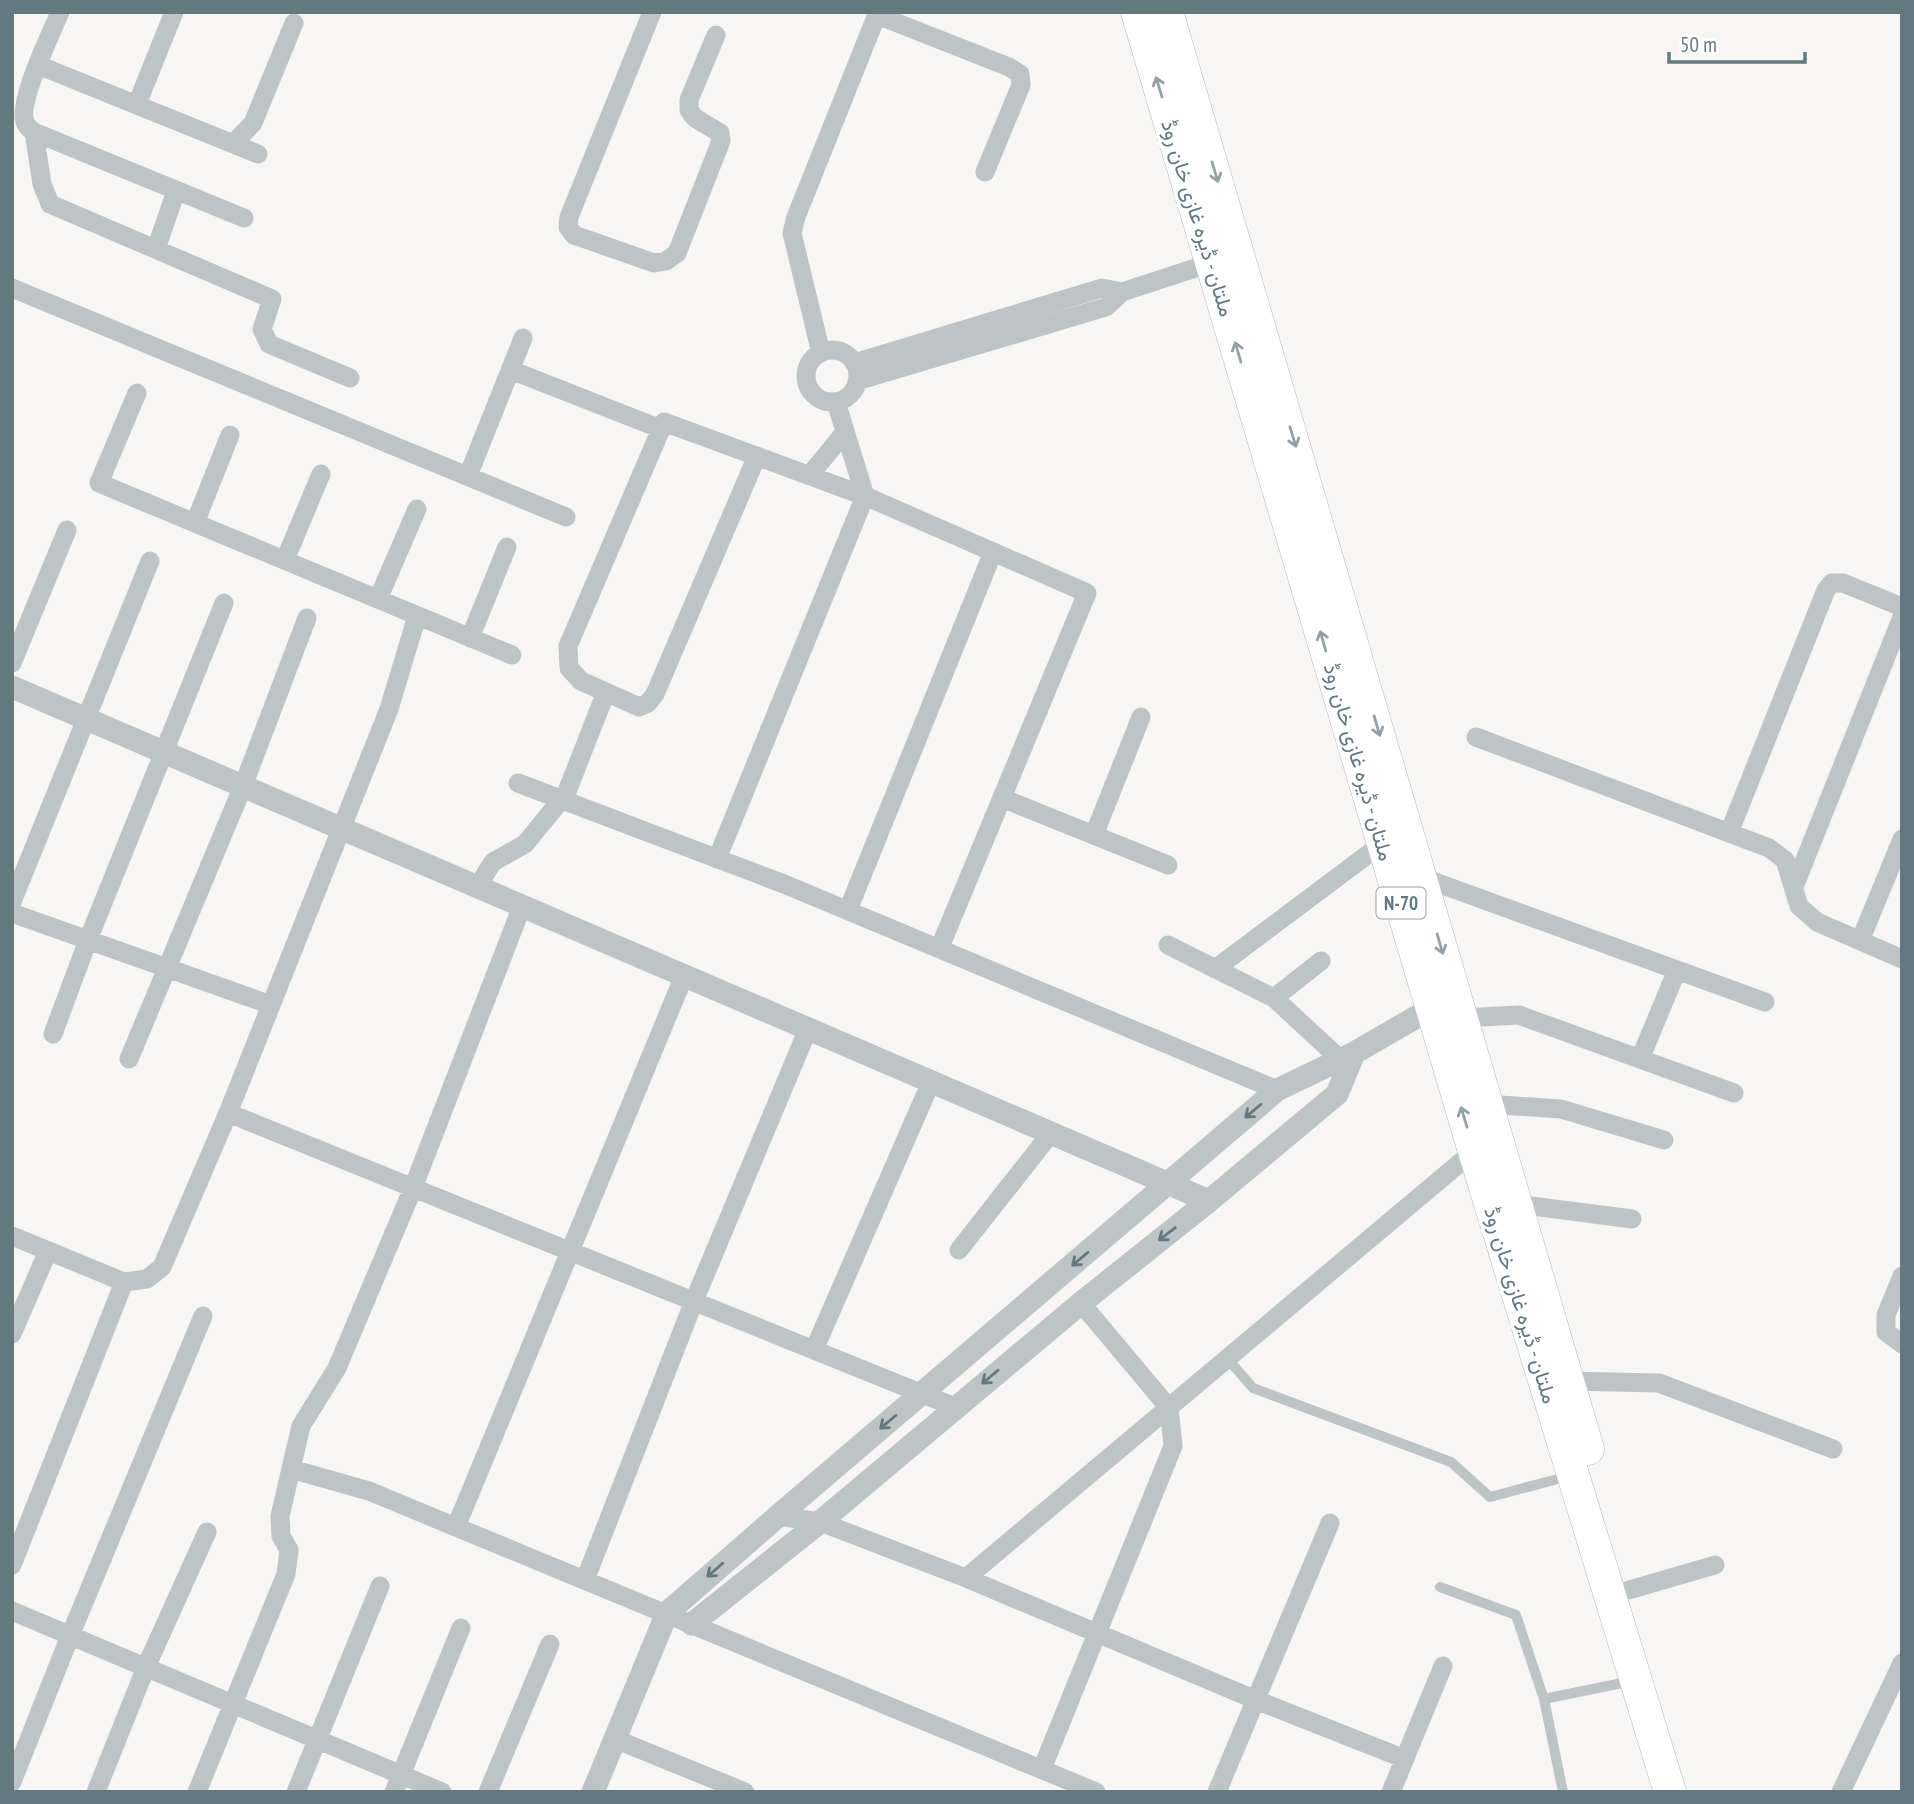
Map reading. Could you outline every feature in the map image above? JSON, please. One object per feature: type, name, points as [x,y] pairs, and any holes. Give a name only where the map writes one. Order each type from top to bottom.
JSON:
[{"type":"highway","name":"ملتان - ڈیرہ غازی خان روڈ","points":[[1136,12],[1212,263],[1265,393],[1420,877],[1474,1151],[1670,1792]]},
{"type":"highway","name":"ملتان - ڈیرہ غازی خان روڈ","points":[[1167,12],[1383,843],[1446,1013],[1486,1104],[1688,1792]]},
{"type":"street","points":[[60,12],[37,65],[23,112],[25,124],[34,132],[244,218]]},
{"type":"street","points":[[137,104],[174,12]]},
{"type":"street","points":[[652,12],[569,217],[568,228],[574,235],[654,263],[666,261],[677,253],[721,141],[720,133],[695,118],[689,110],[689,100],[716,35]]},
{"type":"street","points":[[821,353],[792,233],[877,14],[1009,66],[1020,74],[1021,85],[985,172]]},
{"type":"street","points":[[233,144],[253,123],[294,23]]},
{"type":"street","points":[[37,65],[258,154]]},
{"type":"street","points":[[34,132],[42,184],[50,204],[272,299],[262,330],[269,344],[349,378]]},
{"type":"street","points":[[156,249],[176,191]]},
{"type":"street","points":[[856,372],[1102,288],[1122,292],[1212,263]]},
{"type":"street","points":[[12,288],[566,517]]},
{"type":"street","points":[[468,476],[523,338]]},
{"type":"street","points":[[839,351],[848,356],[856,372],[853,391],[846,398],[835,402],[816,397],[809,389],[806,379],[812,359],[821,353],[839,351]]},
{"type":"street","points":[[511,370],[661,429]]},
{"type":"street","points":[[137,393],[99,483],[512,655]]},
{"type":"street","points":[[717,859],[865,496],[835,402]]},
{"type":"street","points":[[757,456],[655,694],[648,704],[639,707],[581,681],[569,668],[568,646],[664,422],[809,475],[865,496],[1087,593],[940,947]]},
{"type":"street","points":[[809,475],[845,432]]},
{"type":"street","points":[[195,523],[230,435]]},
{"type":"street","points":[[285,560],[321,474]]},
{"type":"street","points":[[378,599],[417,509]]},
{"type":"street","points":[[12,663],[67,530]]},
{"type":"street","points":[[470,638],[507,547]]},
{"type":"street","points":[[848,910],[993,552]]},
{"type":"street","points":[[12,902],[150,561]]},
{"type":"street","points":[[1729,833],[1826,590],[1832,583],[1843,583],[1902,607]]},
{"type":"street","points":[[53,1034],[88,940],[224,603]]},
{"type":"street","points":[[12,1236],[124,1282],[147,1279],[162,1267],[228,1113],[389,709],[417,615]]},
{"type":"street","points":[[1794,887],[1902,617]]},
{"type":"street","points":[[129,1059],[243,786],[307,618]]},
{"type":"street","points":[[12,687],[1209,1201]]},
{"type":"street","points":[[477,887],[493,862],[525,844],[566,793],[606,692]]},
{"type":"street","points":[[1094,835],[1141,718]]},
{"type":"street","points":[[1476,737],[1769,848],[1785,860],[1799,906],[1817,922],[1902,959]]},
{"type":"street","points":[[518,783],[940,947],[1278,1090]]},
{"type":"street","points":[[1002,798],[1168,865]]},
{"type":"street","points":[[1860,941],[1902,839]]},
{"type":"street","points":[[1214,969],[1383,843]]},
{"type":"street","points":[[1420,877],[1765,1002]]},
{"type":"street","points":[[197,1792],[286,1574],[289,1550],[281,1536],[280,1516],[301,1426],[337,1368],[413,1188],[522,906]]},
{"type":"street","points":[[12,913],[271,1005]]},
{"type":"street","points":[[1168,945],[1274,998],[1348,1056]]},
{"type":"street","points":[[1274,998],[1321,961]]},
{"type":"street","points":[[1640,1059],[1677,970]]},
{"type":"street","points":[[456,1527],[684,976]]},
{"type":"street","points":[[593,1792],[667,1613],[1278,1090],[1446,1013],[1519,1015],[1734,1094]]},
{"type":"street","points":[[585,1580],[694,1301],[808,1029]]},
{"type":"street","points":[[692,1623],[820,1522],[955,1407],[1337,1094],[1348,1056]]},
{"type":"street","points":[[814,1350],[931,1082]]},
{"type":"street","points":[[1486,1104],[1561,1109],[1664,1140]]},
{"type":"street","points":[[228,1113],[955,1407]]},
{"type":"street","points":[[959,1250],[1051,1133]]},
{"type":"street","points":[[966,1578],[1474,1151]]},
{"type":"street","points":[[1516,1204],[1632,1219]]},
{"type":"street","points":[[12,1334],[48,1251]]},
{"type":"street","points":[[1902,1276],[1886,1315],[1886,1332],[1902,1344]]},
{"type":"street","points":[[12,1565],[124,1282]]},
{"type":"street","points":[[1042,1769],[1173,1446],[1169,1408],[1081,1303]]},
{"type":"street","points":[[12,1782],[203,1316]]},
{"type":"street","points":[[1568,1381],[1659,1383],[1833,1449]]},
{"type":"street","points":[[291,1469],[369,1492],[692,1623],[1096,1792]]},
{"type":"street","points":[[778,1516],[820,1522],[966,1578],[1256,1700],[1405,1759]]},
{"type":"street","points":[[1217,1792],[1330,1523]]},
{"type":"street","points":[[96,1792],[146,1668],[207,1532]]},
{"type":"street","points":[[1629,1590],[1714,1565]]},
{"type":"street","points":[[296,1792],[380,1586]]},
{"type":"street","points":[[12,1611],[318,1740],[398,1783],[442,1792]]},
{"type":"street","points":[[398,1783],[461,1628]]},
{"type":"street","points":[[488,1792],[550,1644]]},
{"type":"street","points":[[1841,1792],[1902,1663]]},
{"type":"street","points":[[1391,1792],[1443,1666]]},
{"type":"street","points":[[615,1739],[745,1792]]},
{"type":"lane","points":[[1227,1358],[1253,1388],[1451,1462],[1490,1497],[1573,1475]]},
{"type":"lane","points":[[1440,1587],[1516,1615],[1544,1699],[1563,1792]]},
{"type":"lane","points":[[1544,1699],[1636,1680]]}]
